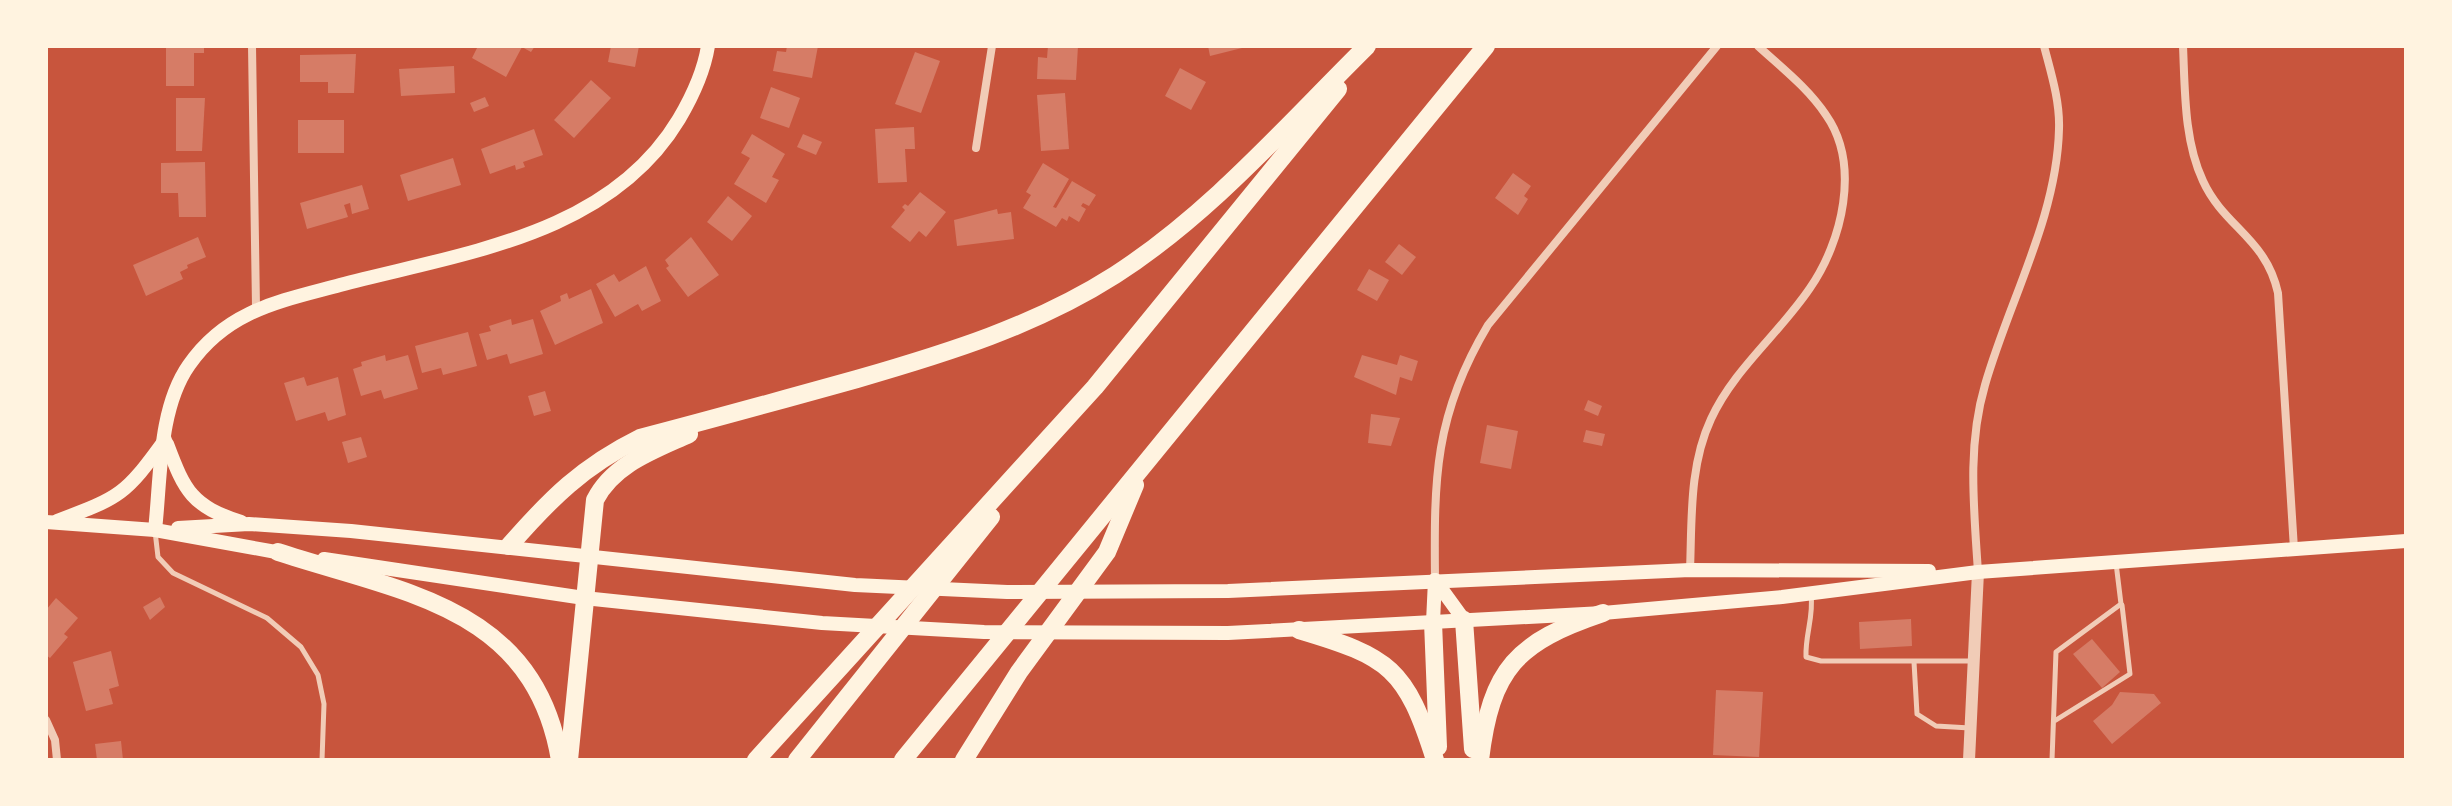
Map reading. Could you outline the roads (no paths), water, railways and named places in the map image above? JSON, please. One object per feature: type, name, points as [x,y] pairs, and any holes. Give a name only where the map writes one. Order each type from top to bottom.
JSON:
[{"type":"highway","points":[[797,760],[1370,46]]},
{"type":"highway","points":[[509,546],[573,477],[604,455],[640,438],[976,343],[1061,307],[1117,274],[1209,202],[1370,46]]},
{"type":"highway","points":[[905,757],[1486,46]]},
{"type":"highway","points":[[756,760],[1095,387]]},
{"type":"highway","points":[[569,760],[590,520],[603,483],[647,453],[736,413]]},
{"type":"highway","points":[[964,760],[1019,672],[1107,552],[1143,464]]},
{"type":"highway","points":[[278,552],[428,600],[461,613],[490,632],[540,694],[555,729],[560,760]]},
{"type":"highway","points":[[1480,760],[1485,716],[1495,687],[1512,663],[1554,630],[1603,613]]},
{"type":"highway","points":[[1464,620],[1474,760]]},
{"type":"highway","points":[[1433,622],[1436,760]]},
{"type":"highway","points":[[1299,630],[1359,648],[1385,664],[1408,688],[1436,760]]},
{"type":"main road","points":[[155,530],[165,440],[176,387],[189,364],[226,328],[256,307],[484,247],[575,215],[611,193],[644,165],[672,130],[691,99],[708,46]]},
{"type":"main road","points":[[50,522],[112,500],[128,489],[165,440]]},
{"type":"main road","points":[[165,440],[177,472],[194,498],[209,511],[249,524]]},
{"type":"main road","points":[[50,522],[155,530],[278,552],[584,598],[822,623],[1094,634],[1299,630],[1603,613],[1811,593],[1978,572],[2406,541]]},
{"type":"main road","points":[[155,530],[249,524],[509,546],[855,585],[1128,593],[1690,570],[1978,572]]},
{"type":"main road","points":[[1435,580],[1464,620]]},
{"type":"main road","points":[[1433,622],[1435,580]]},
{"type":"street","points":[[252,46],[256,307]]},
{"type":"street","points":[[976,148],[992,46]]},
{"type":"street","points":[[1435,580],[1434,489],[1440,445],[1464,364],[1488,325],[1717,46]]},
{"type":"street","points":[[1690,570],[1694,490],[1699,454],[1710,420],[1732,383],[1810,289],[1831,252],[1843,213],[1839,146],[1829,118],[1808,92],[1758,46]]},
{"type":"street","points":[[1969,760],[1978,572],[1972,478],[1974,439],[1984,387],[2056,169],[2060,127],[2054,83],[2044,46]]},
{"type":"street","points":[[2183,46],[2191,144],[2203,181],[2219,207],[2264,254],[2278,293],[2294,549]]},
{"type":"street","points":[[46,720],[55,740],[57,760]]},
{"type":"lane","points":[[155,530],[158,557],[173,573],[267,618],[301,647],[318,675],[324,704],[322,760]]},
{"type":"lane","points":[[2056,720],[2130,674],[2116,562]]},
{"type":"lane","points":[[1811,593],[1813,609],[1805,634],[1806,657],[1821,661],[1974,661]]},
{"type":"lane","points":[[2052,760],[2056,720],[2056,652],[2121,604]]},
{"type":"lane","points":[[1914,662],[1917,714],[1936,726],[1971,728]]}]
